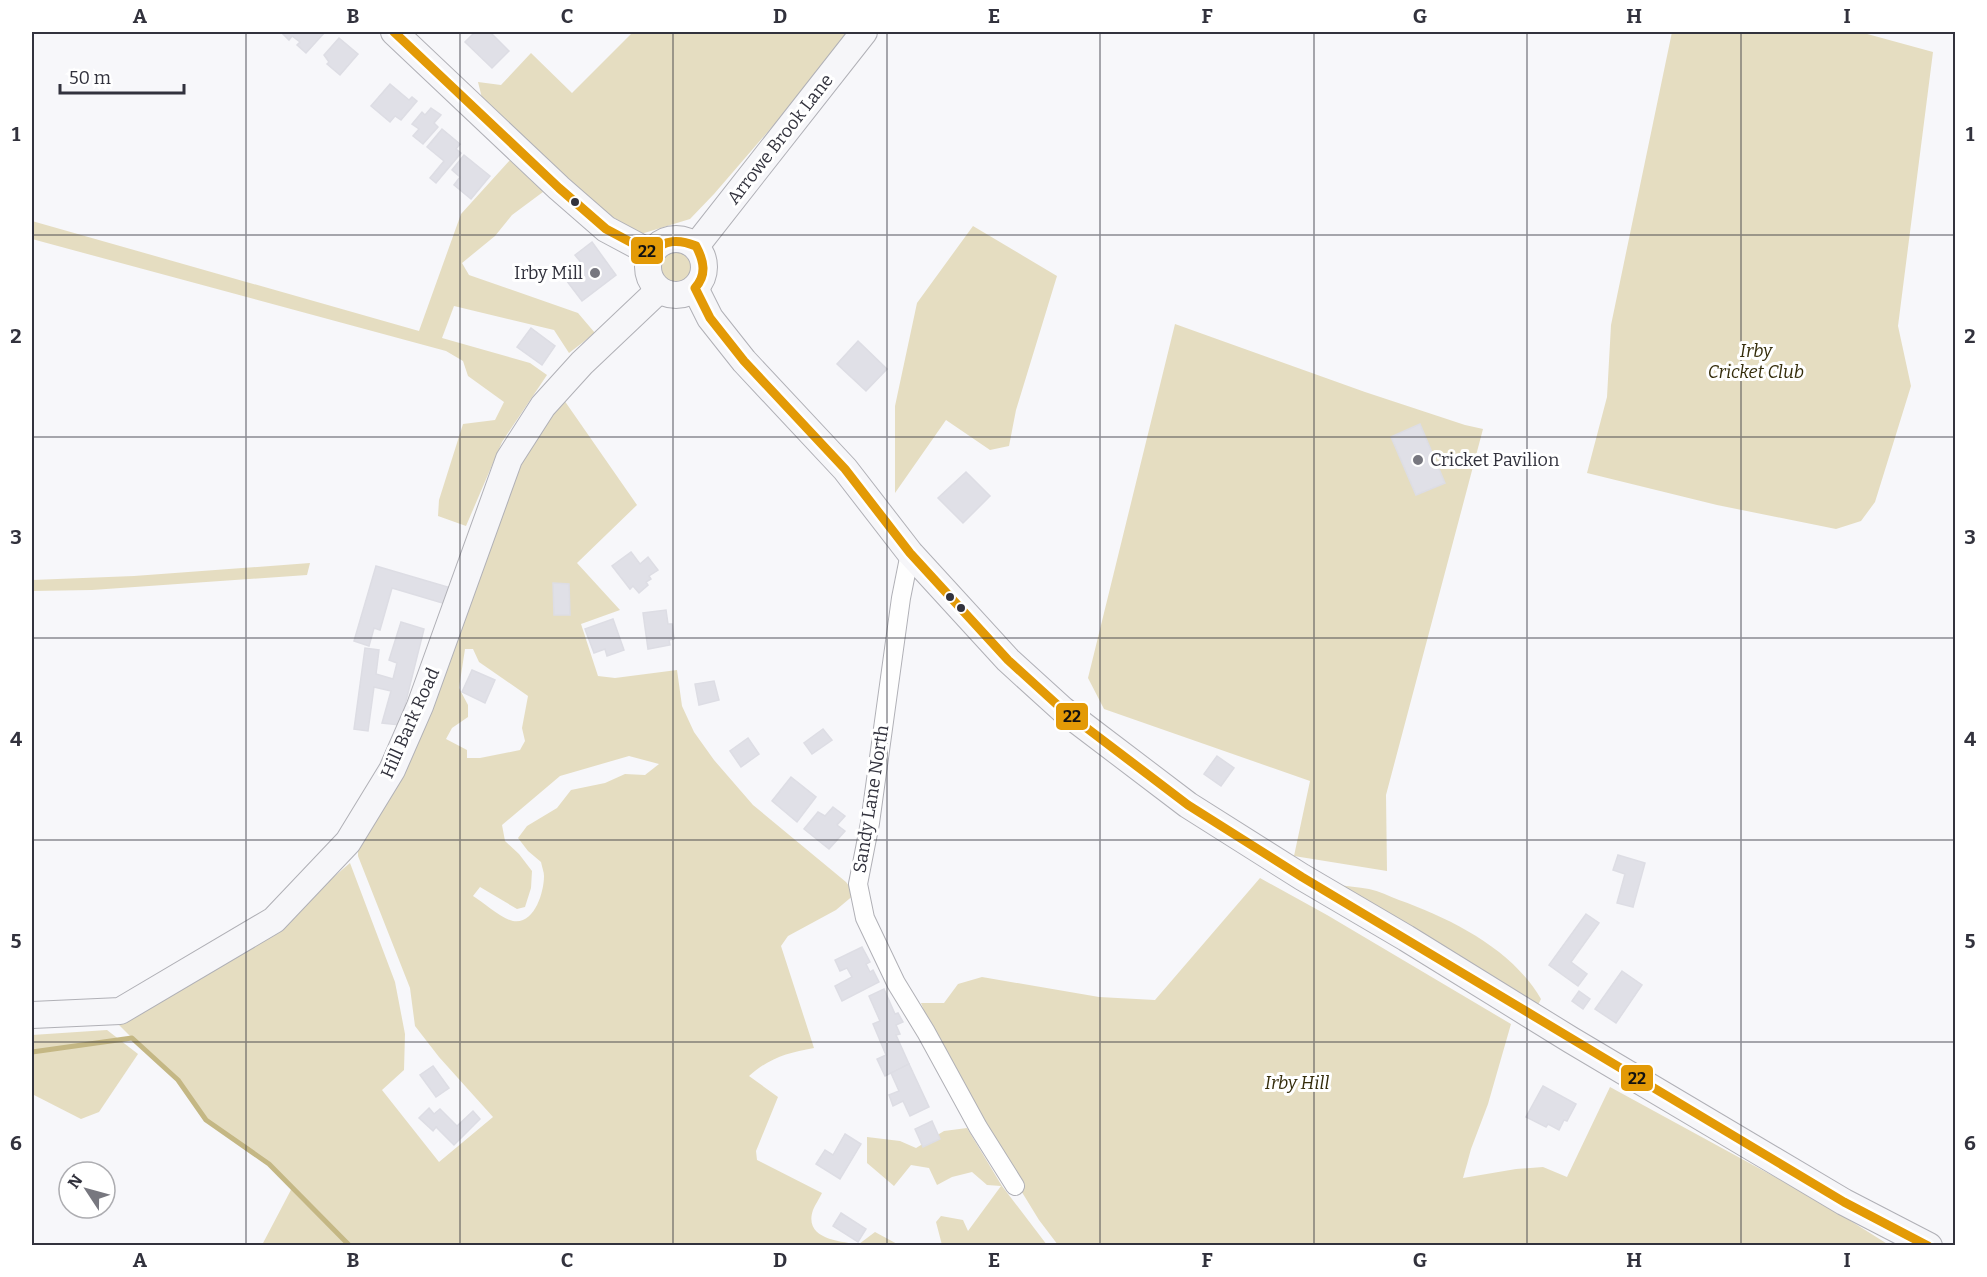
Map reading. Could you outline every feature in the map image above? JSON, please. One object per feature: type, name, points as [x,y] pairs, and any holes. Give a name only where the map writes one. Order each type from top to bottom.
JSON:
[{"type":"street","points":[[394,32],[558,188],[606,229],[651,253]]},
{"type":"street","name":"Arrowe Brook Lane","points":[[696,246],[864,32]]},
{"type":"street","points":[[672,239],[696,246],[704,263],[703,274],[695,288],[680,296],[659,290],[648,272],[651,253],[662,243],[672,239]]},
{"type":"street","points":[[695,288],[710,318],[744,361],[845,469],[910,553],[1008,660],[1063,710],[1188,805],[1562,1035],[1844,1202],[1929,1245]]},
{"type":"street","name":"Hill Bark Road","points":[[32,1015],[120,1011],[274,920],[348,842],[392,770],[420,706],[509,459],[543,406],[582,363],[659,290]]},
{"type":"street","name":"Sandy Lane North","points":[[910,553],[901,598],[870,823],[858,884],[865,918],[896,983],[926,1032],[978,1127],[1015,1186]]},
{"type":"green space","points":[[633,32],[849,32],[809,84],[690,219],[641,234],[606,213],[541,156],[482,98],[478,82],[501,85],[531,53],[572,93]]},
{"type":"green space","name":"Irby Cricket Club","points":[[1672,32],[1860,32],[1933,52],[1898,326],[1911,386],[1875,502],[1861,521],[1836,529],[1717,505],[1587,473],[1607,397],[1611,325]]},
{"type":"green space","points":[[511,159],[547,189],[512,215],[495,236],[462,263],[469,275],[578,313],[595,333],[569,353],[554,330],[454,306],[442,338],[530,363],[547,375],[502,442],[466,526],[438,516],[439,500],[463,424],[495,420],[504,402],[468,376],[463,361],[446,351],[32,239],[32,221],[419,331],[461,214]]},
{"type":"green space","points":[[973,226],[1057,276],[1016,410],[1009,446],[990,450],[946,420],[895,493],[895,406],[917,303]]},
{"type":"green space","points":[[675,252],[687,256],[691,268],[687,280],[675,284],[663,280],[659,268],[663,256]]},
{"type":"green space","points":[[1175,324],[1365,392],[1483,429],[1386,795],[1387,871],[1294,856],[1310,781],[1104,709],[1088,678]]},
{"type":"green space","points":[[564,400],[637,505],[577,563],[620,610],[581,624],[598,676],[615,678],[677,670],[682,706],[694,732],[714,760],[753,805],[846,882],[855,894],[836,910],[788,936],[781,946],[814,1048],[779,1057],[749,1076],[778,1097],[756,1151],[757,1160],[822,1193],[813,1210],[811,1220],[818,1233],[834,1240],[859,1244],[875,1232],[899,1245],[262,1245],[293,1186],[269,1164],[206,1120],[178,1080],[112,1018],[276,926],[350,863],[395,982],[405,1034],[404,1070],[382,1090],[439,1162],[493,1117],[439,1057],[415,1026],[410,988],[358,856],[358,844],[509,476],[556,407]],"holes":[[[465,649],[473,649],[479,662],[528,696],[522,728],[525,741],[520,750],[480,758],[467,758],[467,750],[446,739],[452,728],[468,717],[468,705],[459,688]],[[629,756],[659,764],[645,775],[625,774],[605,783],[571,790],[557,808],[527,826],[518,838],[541,862],[544,874],[540,899],[527,918],[520,921],[509,920],[473,896],[480,887],[517,909],[525,907],[531,888],[532,871],[505,841],[502,825],[560,776]]]},
{"type":"green space","points":[[310,563],[307,575],[92,590],[32,591],[32,580],[134,576]]},
{"type":"green space","name":"Irby Hill","points":[[1260,878],[1511,1024],[1488,1104],[1463,1178],[1543,1167],[1567,1177],[1610,1087],[1819,1201],[1889,1245],[1058,1245],[1039,1220],[1004,1163],[938,1045],[921,1003],[944,1003],[958,984],[982,977],[1099,997],[1155,1000]]},
{"type":"green space","points":[[1337,885],[1380,892],[1460,926],[1514,965],[1541,999],[1537,1007]]},
{"type":"green space","points":[[107,1030],[138,1054],[99,1112],[81,1119],[32,1094],[32,1035]]},
{"type":"green space","points":[[967,1128],[1002,1186],[1047,1245],[942,1245],[936,1222],[941,1216],[963,1220],[968,1231],[1001,1186],[987,1185],[972,1172],[952,1177],[937,1185],[929,1168],[911,1165],[894,1186],[867,1163],[867,1137],[900,1141],[916,1148],[944,1131]]},
{"type":"building","points":[[281,32],[325,32],[306,53],[297,45],[300,42],[292,36],[289,40]]},
{"type":"building","points":[[475,32],[495,32],[492,34],[509,51],[492,68],[465,42]]},
{"type":"building","points":[[339,38],[358,54],[340,75],[327,64],[329,62],[324,55]]},
{"type":"building","points":[[390,84],[409,100],[412,97],[417,101],[401,120],[395,116],[390,122],[371,106]]},
{"type":"building","points":[[431,108],[441,115],[434,123],[438,127],[423,144],[413,136],[419,129],[412,124],[422,112],[425,115]]},
{"type":"building","points":[[442,129],[460,144],[456,149],[461,153],[436,183],[430,178],[444,161],[427,147]]},
{"type":"building","points":[[464,155],[490,176],[471,199],[454,185],[460,177],[452,170]]},
{"type":"building","name":"Irby Mill","points":[[592,242],[616,275],[582,301],[566,280],[584,266],[575,255]]},
{"type":"building","points":[[531,328],[555,346],[542,365],[517,347]]},
{"type":"building","points":[[858,341],[887,369],[866,391],[837,364]]},
{"type":"building","name":"Cricket Pavilion","points":[[1420,424],[1445,483],[1416,495],[1391,437]]},
{"type":"building","points":[[966,472],[990,496],[963,523],[938,498]]},
{"type":"building","points":[[631,552],[640,564],[648,557],[658,570],[649,576],[651,579],[646,582],[648,585],[639,593],[633,586],[630,589],[612,566]]},
{"type":"building","points":[[376,566],[451,588],[446,604],[392,588],[380,630],[374,628],[369,646],[354,641]]},
{"type":"building","points":[[553,583],[569,584],[570,615],[554,615]]},
{"type":"building","points":[[666,610],[668,624],[672,624],[674,639],[669,640],[670,645],[648,649],[643,613]]},
{"type":"building","points":[[613,619],[624,650],[607,656],[605,649],[594,653],[585,629]]},
{"type":"building","points":[[401,622],[424,629],[400,725],[382,723],[391,691],[374,687],[368,731],[354,729],[365,648],[379,650],[376,674],[393,679],[397,663],[389,660]]},
{"type":"building","points":[[472,670],[495,680],[485,703],[462,692]]},
{"type":"building","points":[[714,681],[719,700],[699,705],[695,684]]},
{"type":"building","points":[[823,729],[832,740],[812,754],[804,743]]},
{"type":"building","points":[[748,738],[759,754],[741,767],[730,751]]},
{"type":"building","points":[[1217,756],[1234,768],[1221,786],[1204,774]]},
{"type":"building","points":[[791,777],[816,797],[797,822],[772,801]]},
{"type":"building","points":[[833,807],[845,816],[837,825],[845,831],[829,849],[804,829],[818,812],[825,816]]},
{"type":"building","points":[[1618,855],[1645,863],[1633,907],[1617,903],[1625,874],[1613,870]]},
{"type":"building","points":[[1586,914],[1599,923],[1571,962],[1587,974],[1578,986],[1549,965]]},
{"type":"building","points":[[862,947],[870,962],[866,964],[870,972],[873,970],[879,982],[842,1001],[835,986],[852,977],[847,968],[840,971],[835,960]]},
{"type":"building","points":[[1622,971],[1642,985],[1616,1023],[1595,1009]]},
{"type":"building","points":[[884,989],[895,1014],[898,1013],[903,1022],[896,1025],[900,1034],[896,1035],[909,1064],[885,1076],[877,1059],[886,1055],[873,1024],[880,1021],[869,996]]},
{"type":"building","points":[[1579,991],[1590,999],[1583,1009],[1572,1001]]},
{"type":"building","points":[[909,1064],[929,1107],[910,1116],[903,1101],[893,1106],[889,1095],[899,1091],[891,1073]]},
{"type":"building","points":[[433,1066],[449,1088],[436,1097],[420,1075]]},
{"type":"building","points":[[1543,1086],[1576,1104],[1559,1130],[1548,1124],[1546,1127],[1526,1117]]},
{"type":"building","points":[[429,1108],[434,1114],[440,1109],[457,1126],[473,1111],[480,1119],[454,1145],[436,1127],[433,1131],[419,1118]]},
{"type":"building","points":[[932,1121],[940,1139],[923,1147],[915,1129]]},
{"type":"building","points":[[845,1134],[861,1144],[840,1179],[816,1164],[825,1150],[833,1155]]},
{"type":"building","points":[[841,1213],[866,1229],[858,1242],[833,1226]]},
{"type":"waterway","points":[[32,1052],[132,1038],[178,1080],[206,1120],[269,1164],[350,1246]]},
{"type":"transit line","name":"22","points":[[394,32],[559,188],[606,229],[651,253],[656,248],[672,242],[684,242],[696,246],[701,257],[703,273],[695,288],[710,318],[744,361],[845,469],[910,553],[1008,660],[1063,710],[1188,805],[1302,877],[1844,1202],[1928,1246]]},
{"type":"place","name":"Irby Mill","points":[[595,273]]},
{"type":"place","name":"Cricket Pavilion","points":[[1418,460]]}]
